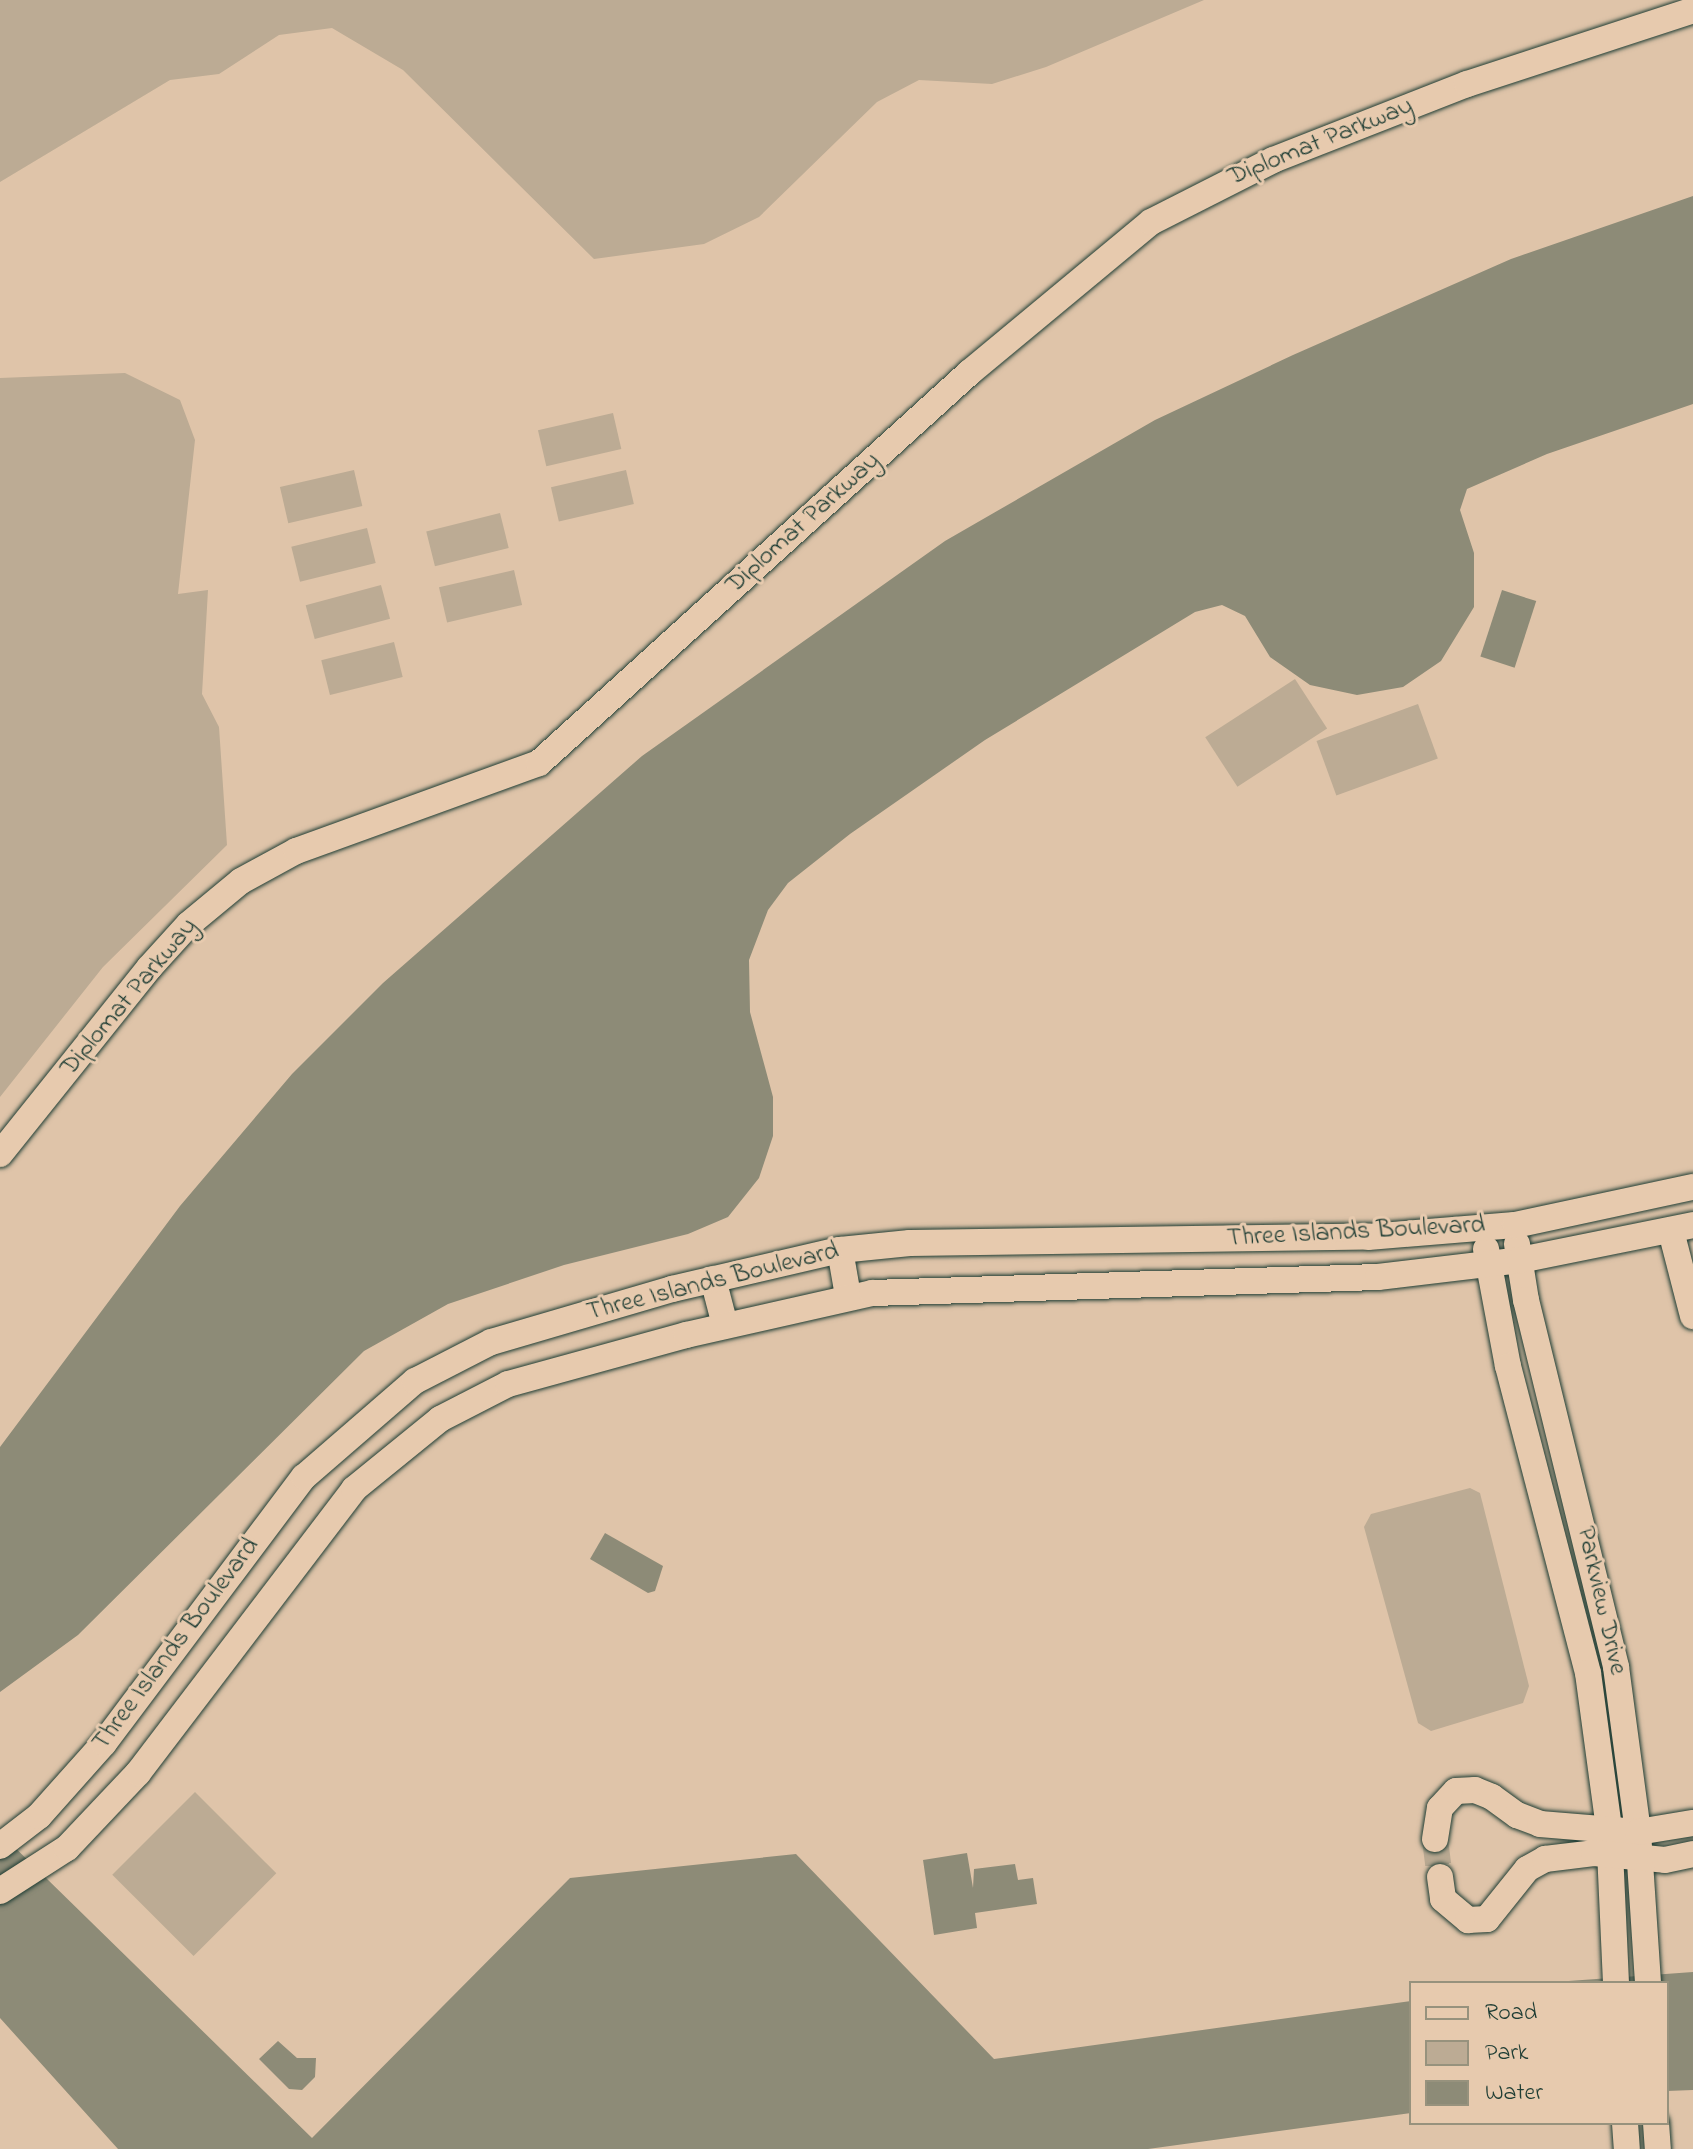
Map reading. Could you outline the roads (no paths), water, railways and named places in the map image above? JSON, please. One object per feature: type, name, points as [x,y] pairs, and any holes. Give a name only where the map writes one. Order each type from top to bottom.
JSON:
[{"type":"street","name":"Diplomat Parkway","points":[[0,1154],[149,968],[189,924],[241,881],[296,851],[539,763],[969,373],[1151,222],[1273,160],[1467,84],[1693,10]]},
{"type":"street","name":"Three Islands Boulevard","points":[[0,1846],[39,1816],[104,1743],[304,1477],[415,1381],[491,1342],[713,1279],[840,1250],[910,1243],[1368,1237],[1515,1225],[1693,1187]]},
{"type":"street","name":"Parkview Drive","points":[[1515,1225],[1520,1260],[1627,1727],[1648,1981]]},
{"type":"street","name":"Parkview Drive","points":[[1483,1228],[1508,1366],[1583,1653],[1597,1732],[1609,1829],[1616,1981]]},
{"type":"street","name":"Three Islands Boulevard","points":[[0,1891],[67,1848],[138,1773],[354,1489],[440,1419],[508,1384],[725,1325],[848,1296],[913,1288],[1259,1284],[1520,1260],[1682,1228]]},
{"type":"street","points":[[1682,1228],[1693,1316]]},
{"type":"street","points":[[840,1250],[848,1296]]},
{"type":"street","points":[[713,1279],[725,1325]]},
{"type":"street","points":[[1597,1732],[1627,1727]]},
{"type":"street","points":[[1435,1839],[1440,1808],[1456,1791],[1475,1790],[1540,1824],[1638,1832],[1693,1823]]},
{"type":"street","points":[[1440,1877],[1443,1899],[1468,1920],[1487,1919],[1527,1869],[1545,1859],[1578,1853],[1640,1860],[1693,1854]]},
{"type":"street","points":[[1625,2125],[1627,2149]]},
{"type":"street","points":[[1656,2125],[1658,2149]]},
{"type":"water","points":[[1693,196],[1693,404],[1547,454],[1467,489],[1460,510],[1474,553],[1474,607],[1441,661],[1403,687],[1357,695],[1310,685],[1270,657],[1245,616],[1222,605],[1195,612],[985,740],[850,834],[788,883],[768,910],[749,960],[750,1012],[773,1097],[773,1136],[759,1178],[728,1217],[688,1234],[564,1265],[448,1304],[364,1351],[78,1635],[0,1692],[0,1447],[180,1206],[292,1074],[383,983],[642,756],[945,541],[1155,420],[1293,355],[1511,259]]},
{"type":"water","points":[[1502,590],[1536,601],[1515,668],[1480,657]]},
{"type":"water","points":[[605,1533],[663,1566],[655,1591],[648,1593],[590,1559]]},
{"type":"water","points":[[0,1833],[312,2138],[570,1878],[796,1854],[994,2059],[1409,2001],[1409,2113],[1148,2149],[118,2149],[0,2018]]},
{"type":"water","points":[[967,1853],[973,1888],[974,1869],[1015,1864],[1018,1880],[1033,1878],[1037,1904],[975,1913],[977,1928],[934,1935],[923,1860]]},
{"type":"water","points":[[1693,1972],[1693,2090],[1669,2091],[1669,1981],[1569,1981]]},
{"type":"water","points":[[278,2041],[297,2058],[316,2058],[315,2077],[302,2090],[289,2089],[259,2059]]},
{"type":"tunnel","points":[[1435,1839],[1440,1877]]}]
